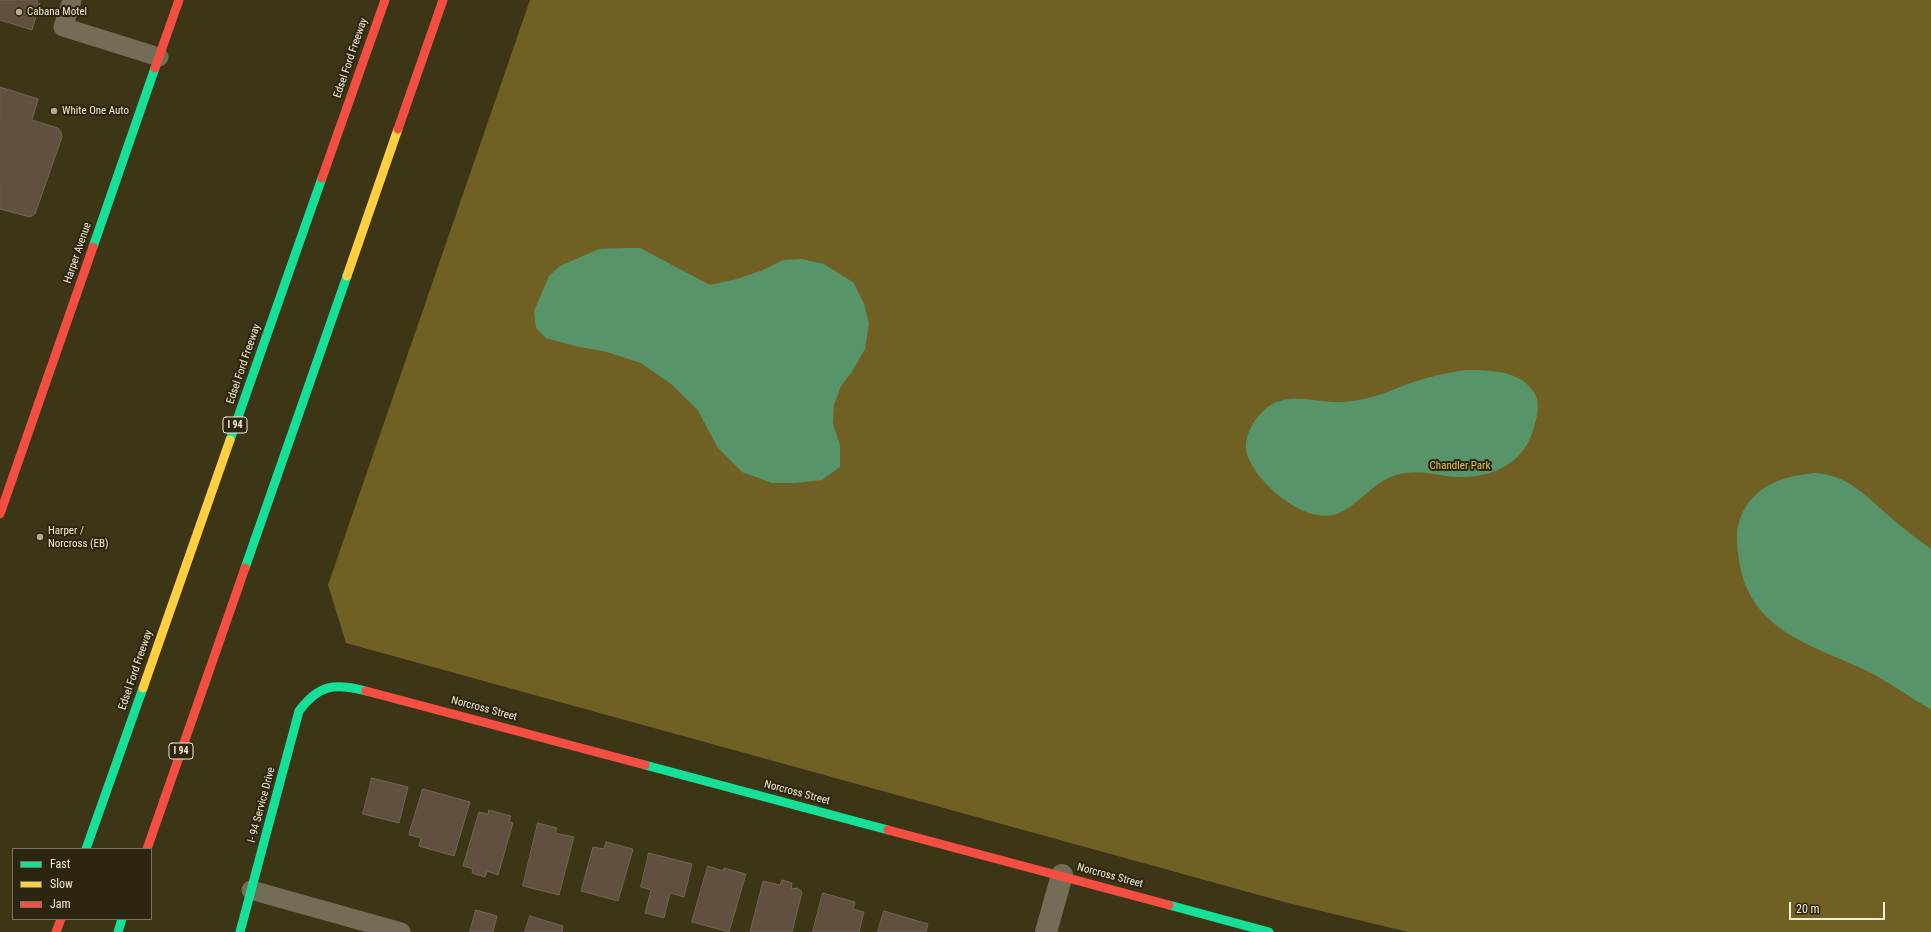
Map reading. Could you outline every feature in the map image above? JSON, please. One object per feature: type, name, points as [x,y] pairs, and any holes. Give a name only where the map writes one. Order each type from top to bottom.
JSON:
[{"type":"main road","name":"Harper Avenue","points":[[0,514],[179,0]]},
{"type":"main road","name":"Edsel Ford Freeway","points":[[86,848],[385,0]]},
{"type":"main road","name":"I 94","points":[[147,848],[443,0]]},
{"type":"main road","name":"Norcross Street","points":[[318,690],[337,684],[387,696],[1269,932]]},
{"type":"main road","name":"I- 94 Service Drive","points":[[240,932],[300,711],[306,701],[318,690]]},
{"type":"main road","points":[[56,932],[61,920]]},
{"type":"main road","points":[[118,932],[122,920]]},
{"type":"street","points":[[1046,932],[1062,876]]},
{"type":"lane","points":[[72,0],[63,27],[159,57]]},
{"type":"lane","points":[[251,890],[401,932]]},
{"type":"green space","name":"Chandler Park","points":[[530,0],[1931,0],[1931,932],[1408,932],[1288,903],[346,643],[328,585]]},
{"type":"shaded area","points":[[640,248],[710,285],[737,279],[763,270],[783,260],[802,259],[824,264],[854,283],[864,304],[869,324],[865,349],[852,372],[841,386],[834,405],[833,424],[840,445],[840,467],[822,480],[795,483],[772,483],[742,472],[718,448],[697,409],[671,384],[641,363],[607,352],[575,346],[546,338],[536,328],[534,311],[549,276],[560,266],[599,249]]},
{"type":"shaded area","points":[[1465,370],[1484,370],[1512,375],[1528,385],[1536,397],[1538,406],[1537,416],[1528,443],[1520,454],[1499,470],[1486,474],[1460,477],[1415,472],[1402,473],[1388,478],[1380,483],[1347,509],[1339,513],[1326,516],[1313,514],[1299,509],[1286,501],[1262,480],[1248,457],[1246,443],[1251,428],[1265,409],[1279,401],[1288,399],[1334,402],[1359,400],[1383,394],[1427,378]]},
{"type":"shaded area","points":[[1815,473],[1827,475],[1847,482],[1864,494],[1931,549],[1931,709],[1869,672],[1806,644],[1787,633],[1770,620],[1756,604],[1745,584],[1739,560],[1737,529],[1745,508],[1752,498],[1770,485],[1780,480],[1803,474]]},
{"type":"building","name":"Cabana Motel","points":[[0,0],[38,0],[37,4],[40,3],[32,30],[0,20]]},
{"type":"building","points":[[0,87],[38,99],[32,120],[58,128],[61,132],[62,137],[35,214],[30,217],[0,209]]},
{"type":"building","points":[[372,778],[408,787],[399,823],[363,814]]},
{"type":"building","points":[[423,789],[470,802],[454,856],[419,846],[421,838],[409,835]]},
{"type":"building","points":[[489,810],[511,816],[509,822],[513,823],[498,875],[487,871],[485,877],[472,873],[473,869],[463,866],[479,812],[488,814]]},
{"type":"building","points":[[538,823],[557,828],[555,833],[574,837],[559,895],[523,886]]},
{"type":"building","points":[[606,842],[633,849],[618,901],[581,891],[593,847],[604,849]]},
{"type":"building","points":[[649,853],[692,864],[684,897],[670,893],[664,918],[645,913],[651,890],[641,887]]},
{"type":"building","points":[[708,866],[723,871],[724,868],[746,874],[729,932],[692,922]]},
{"type":"building","points":[[782,880],[792,883],[791,889],[798,888],[802,892],[792,932],[750,932],[763,881],[780,885]]},
{"type":"building","points":[[823,893],[855,902],[853,909],[864,912],[859,932],[813,932]]},
{"type":"building","points":[[476,910],[497,916],[493,932],[470,932]]},
{"type":"building","points":[[884,911],[928,924],[926,932],[878,932]]},
{"type":"building","points":[[530,916],[563,926],[562,932],[525,932]]},
{"type":"traffic: fast","points":[[93,247],[155,68]]},
{"type":"traffic: fast","points":[[230,440],[322,178]]},
{"type":"traffic: fast","points":[[245,568],[347,276]]},
{"type":"traffic: fast","points":[[240,932],[299,711],[314,695],[328,688],[345,687],[366,691]]},
{"type":"traffic: fast","points":[[86,848],[143,688]]},
{"type":"traffic: fast","points":[[645,765],[888,830]]},
{"type":"traffic: fast","points":[[1169,905],[1269,932]]},
{"type":"traffic: fast","points":[[118,932],[122,920]]},
{"type":"traffic: slow","points":[[347,276],[398,129]]},
{"type":"traffic: slow","points":[[143,688],[230,440]]},
{"type":"traffic: jam","points":[[155,68],[179,0]]},
{"type":"traffic: jam","points":[[322,178],[385,0]]},
{"type":"traffic: jam","points":[[398,129],[443,0]]},
{"type":"traffic: jam","points":[[0,514],[93,247]]},
{"type":"traffic: jam","points":[[147,848],[245,568]]},
{"type":"traffic: jam","points":[[366,691],[645,765]]},
{"type":"traffic: jam","points":[[888,830],[1169,905]]},
{"type":"traffic: jam","points":[[56,932],[61,920]]},
{"type":"place","name":"Cabana Motel","points":[[19,12]]},
{"type":"place","name":"White One Auto","points":[[54,111]]},
{"type":"place","name":"Harper / Norcross (EB)","points":[[40,537]]}]
